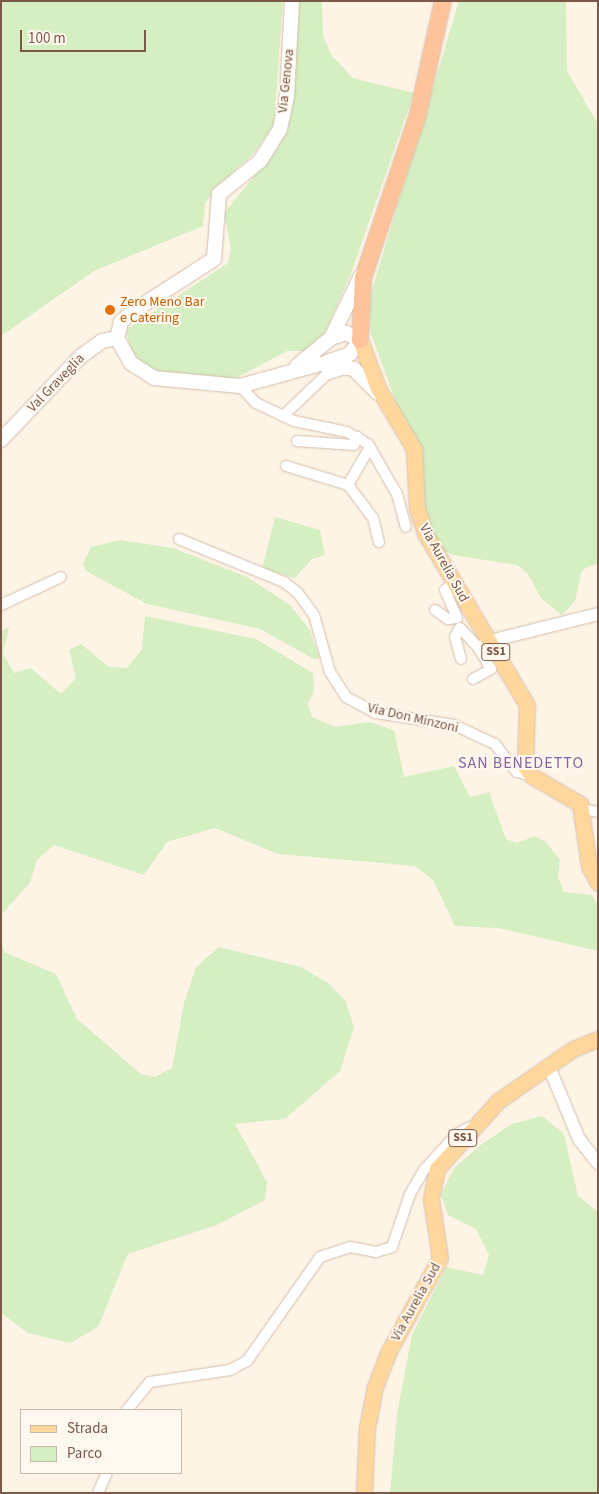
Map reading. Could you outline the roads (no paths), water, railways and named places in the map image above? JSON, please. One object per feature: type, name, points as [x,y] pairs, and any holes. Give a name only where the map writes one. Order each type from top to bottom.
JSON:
[{"type":"highway","points":[[360,340],[358,305],[367,261],[417,118],[443,1]]},
{"type":"main road","name":"Via Genova","points":[[117,338],[121,322],[132,312],[214,259],[219,194],[260,161],[280,129],[292,1]]},
{"type":"main road","points":[[331,338],[367,261]]},
{"type":"main road","points":[[331,338],[346,333],[360,340]]},
{"type":"main road","name":"Via Aurelia Sud","points":[[117,338],[131,363],[146,375],[240,386],[288,371],[320,364],[349,368],[369,382],[387,406],[414,449],[421,525],[454,582],[484,644],[527,705],[524,753],[532,776]]},
{"type":"main road","name":"Val Graveglia","points":[[1,440],[80,357],[102,341],[117,338]]},
{"type":"main road","name":"SS1","points":[[288,371],[331,338]]},
{"type":"main road","name":"SS1","points":[[320,364],[350,354],[360,340]]},
{"type":"main road","name":"SS1","points":[[360,340],[387,406]]},
{"type":"main road","points":[[532,776],[573,798],[582,809],[589,866],[598,883]]},
{"type":"main road","name":"Via Aurelia Sud","points":[[364,1493],[367,1428],[375,1387],[389,1350],[440,1258],[432,1180],[473,1125],[518,1085],[549,1067],[578,1046],[598,1039]]},
{"type":"street","points":[[283,416],[326,375],[349,368]]},
{"type":"street","points":[[240,386],[256,402],[283,416],[357,437],[370,447],[397,494],[406,528]]},
{"type":"street","points":[[297,442],[354,445],[357,437]]},
{"type":"street","points":[[348,485],[370,447]]},
{"type":"street","points":[[286,466],[348,485],[373,518],[379,542]]},
{"type":"street","name":"Via Don Minzoni","points":[[179,539],[284,582],[298,594],[320,628],[333,680],[359,706],[376,713],[454,725],[495,744],[517,772],[532,776]]},
{"type":"street","points":[[1,605],[62,578]]},
{"type":"street","points":[[435,610],[448,619],[457,618],[445,590],[454,582]]},
{"type":"street","points":[[484,644],[598,614]]},
{"type":"street","points":[[461,659],[455,637],[460,628],[484,644],[491,669],[473,679]]},
{"type":"street","points":[[504,755],[524,753]]},
{"type":"street","points":[[582,809],[598,812]]},
{"type":"street","points":[[549,1067],[579,1139],[598,1164]]},
{"type":"street","points":[[127,1409],[150,1382],[230,1370],[247,1361],[320,1257],[350,1246],[376,1252],[392,1248],[410,1194],[424,1170],[457,1134],[473,1125]]},
{"type":"street","points":[[98,1493],[107,1474]]},
{"type":"place","name":"Zero Meno Bar e Catering","points":[[110,310]]},
{"type":"district","name":"SAN BENEDETTO","points":[[521,763]]}]
